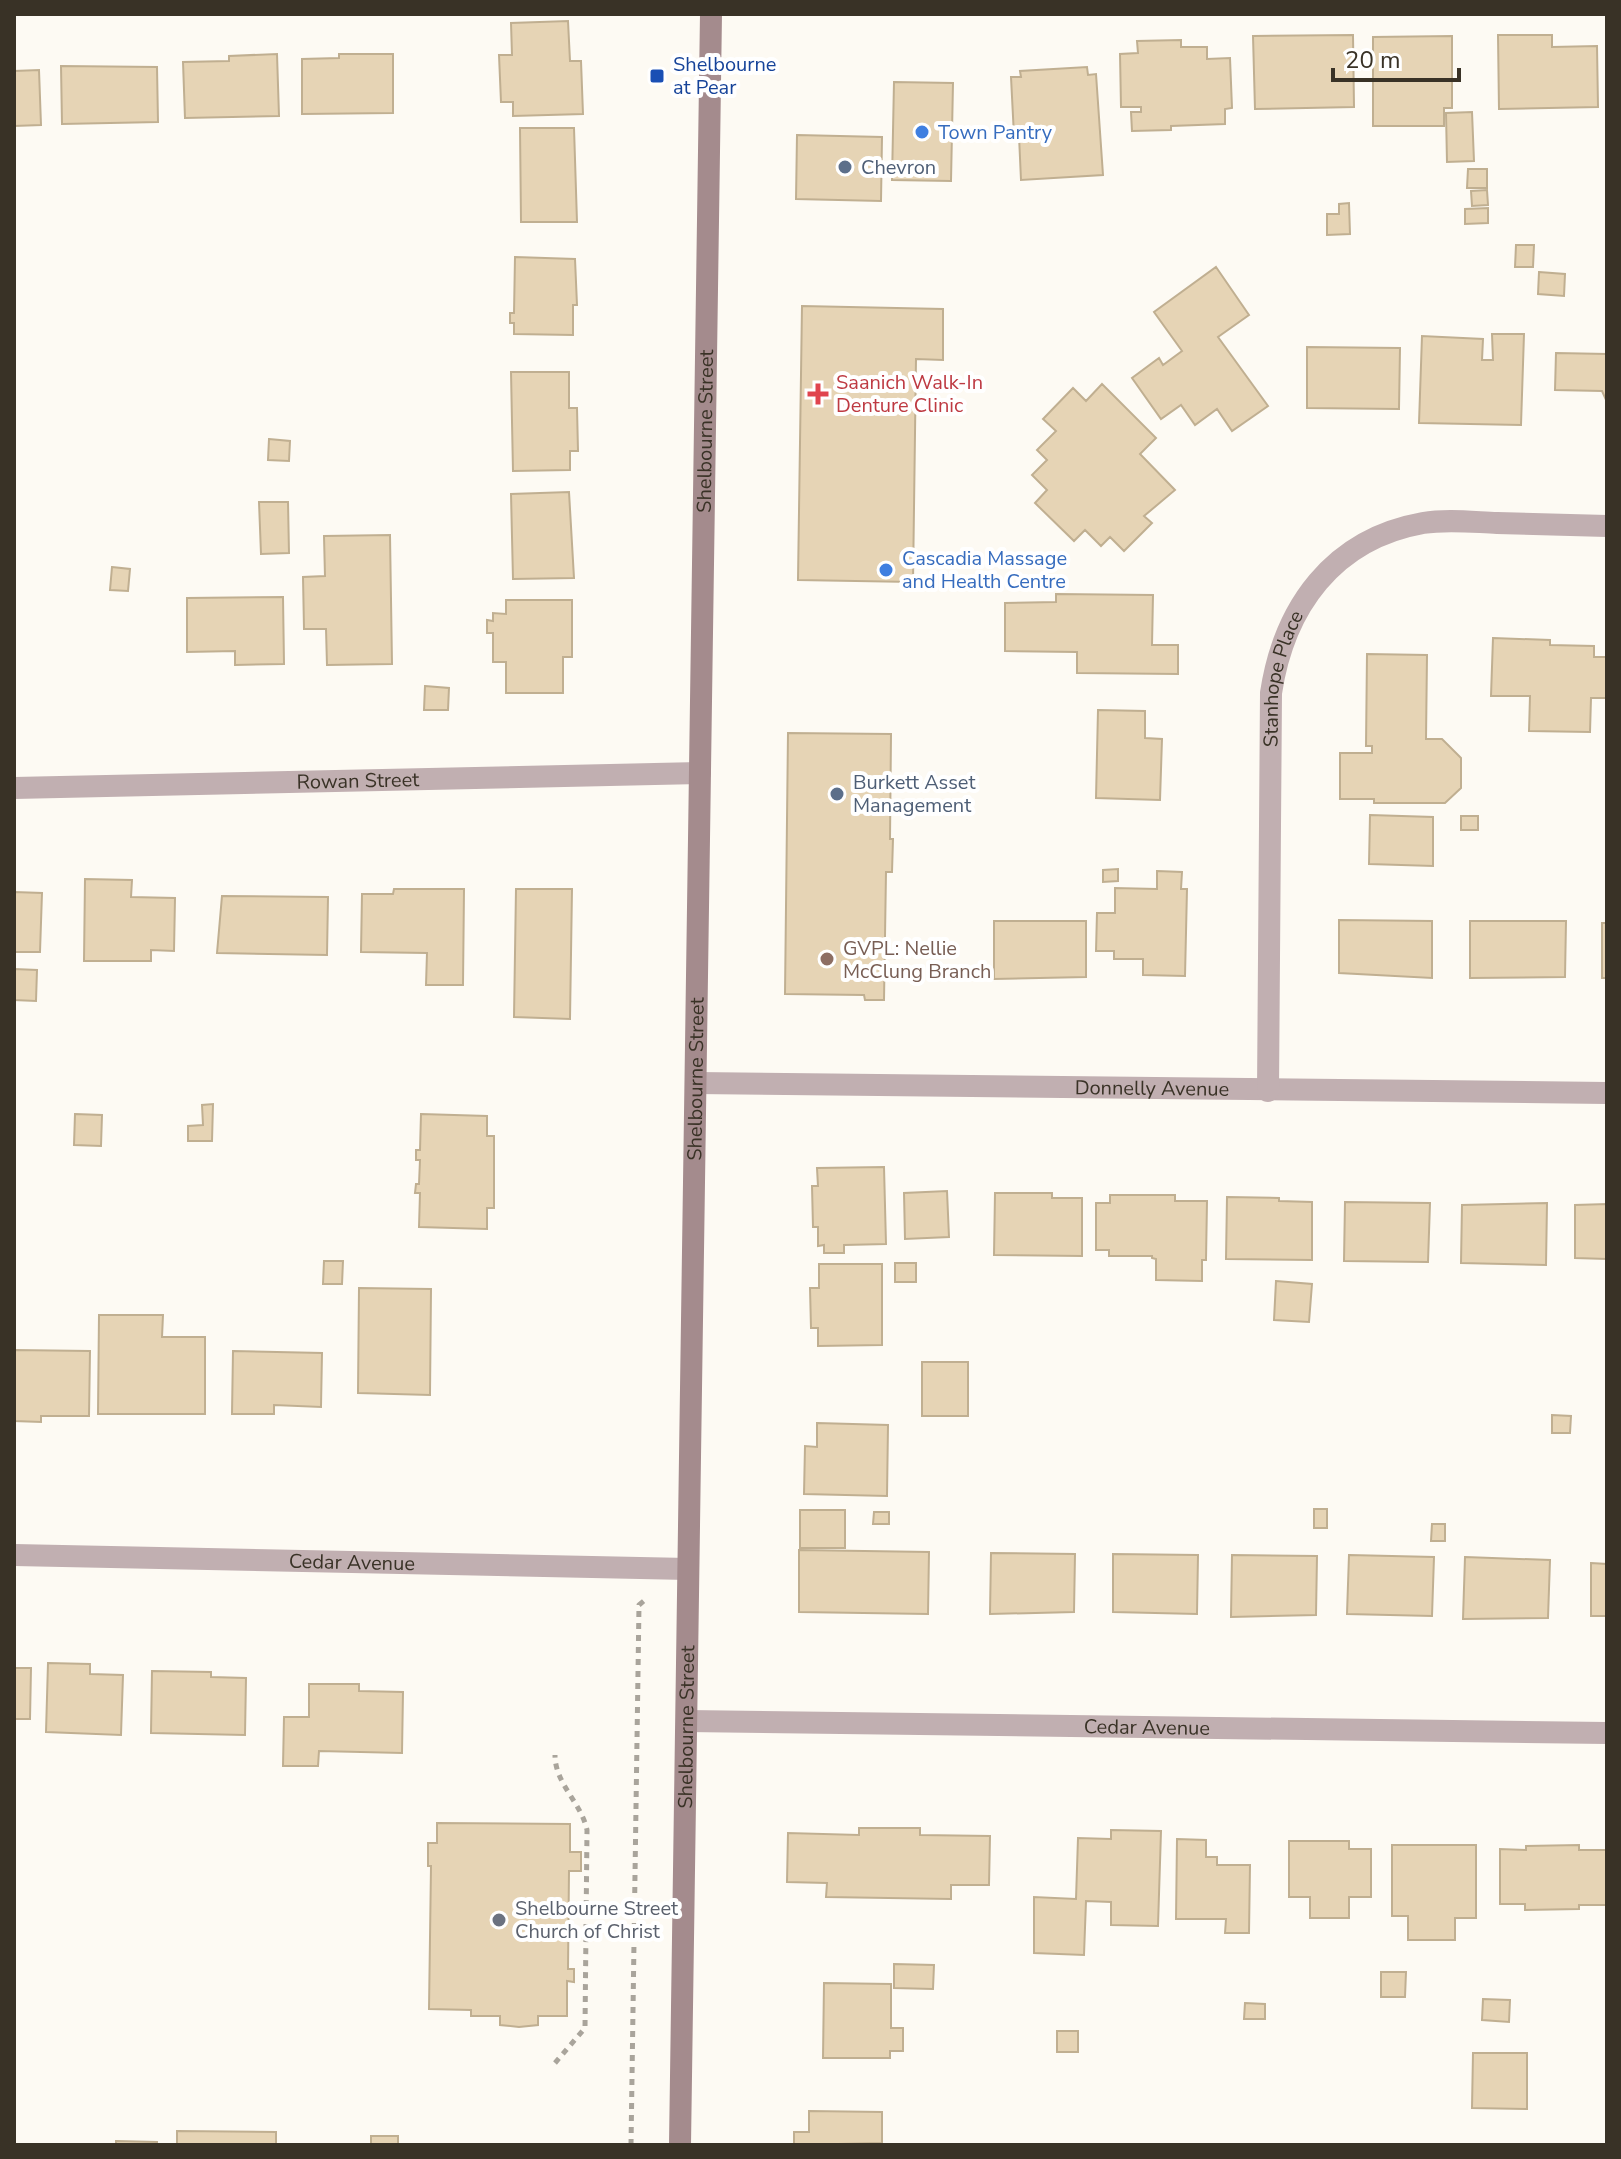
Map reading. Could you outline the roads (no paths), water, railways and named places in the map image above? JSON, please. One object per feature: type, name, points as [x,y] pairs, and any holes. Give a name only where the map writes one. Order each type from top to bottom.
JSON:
[{"type":"main road","name":"Shelbourne Street","points":[[680,2145],[711,14]]},
{"type":"street","name":"Stanhope Place","points":[[1268,1091],[1271,693],[1276,661],[1287,629],[1303,601],[1324,575],[1345,557],[1395,530],[1422,523],[1451,521],[1607,526]]},
{"type":"street","name":"Rowan Street","points":[[14,788],[700,773]]},
{"type":"street","name":"Donnelly Avenue","points":[[696,1083],[1607,1093]]},
{"type":"street","name":"Cedar Avenue","points":[[14,1555],[688,1569]]},
{"type":"street","name":"Cedar Avenue","points":[[687,1721],[1607,1733]]},
{"type":"place","name":"Shelbourne at Pear","points":[[657,76]]},
{"type":"place","name":"Town Pantry","points":[[922,132]]},
{"type":"place","name":"Chevron","points":[[845,167]]},
{"type":"place","name":"Saanich Walk-In Denture Clinic","points":[[818,394]]},
{"type":"place","name":"Cascadia Massage and Health Centre","points":[[886,570]]},
{"type":"place","name":"Burkett Asset Management","points":[[837,794]]},
{"type":"place","name":"GVPL: Nellie McClung Branch","points":[[827,959]]},
{"type":"place","name":"Shelbourne Street Church of Christ","points":[[499,1920]]}]
